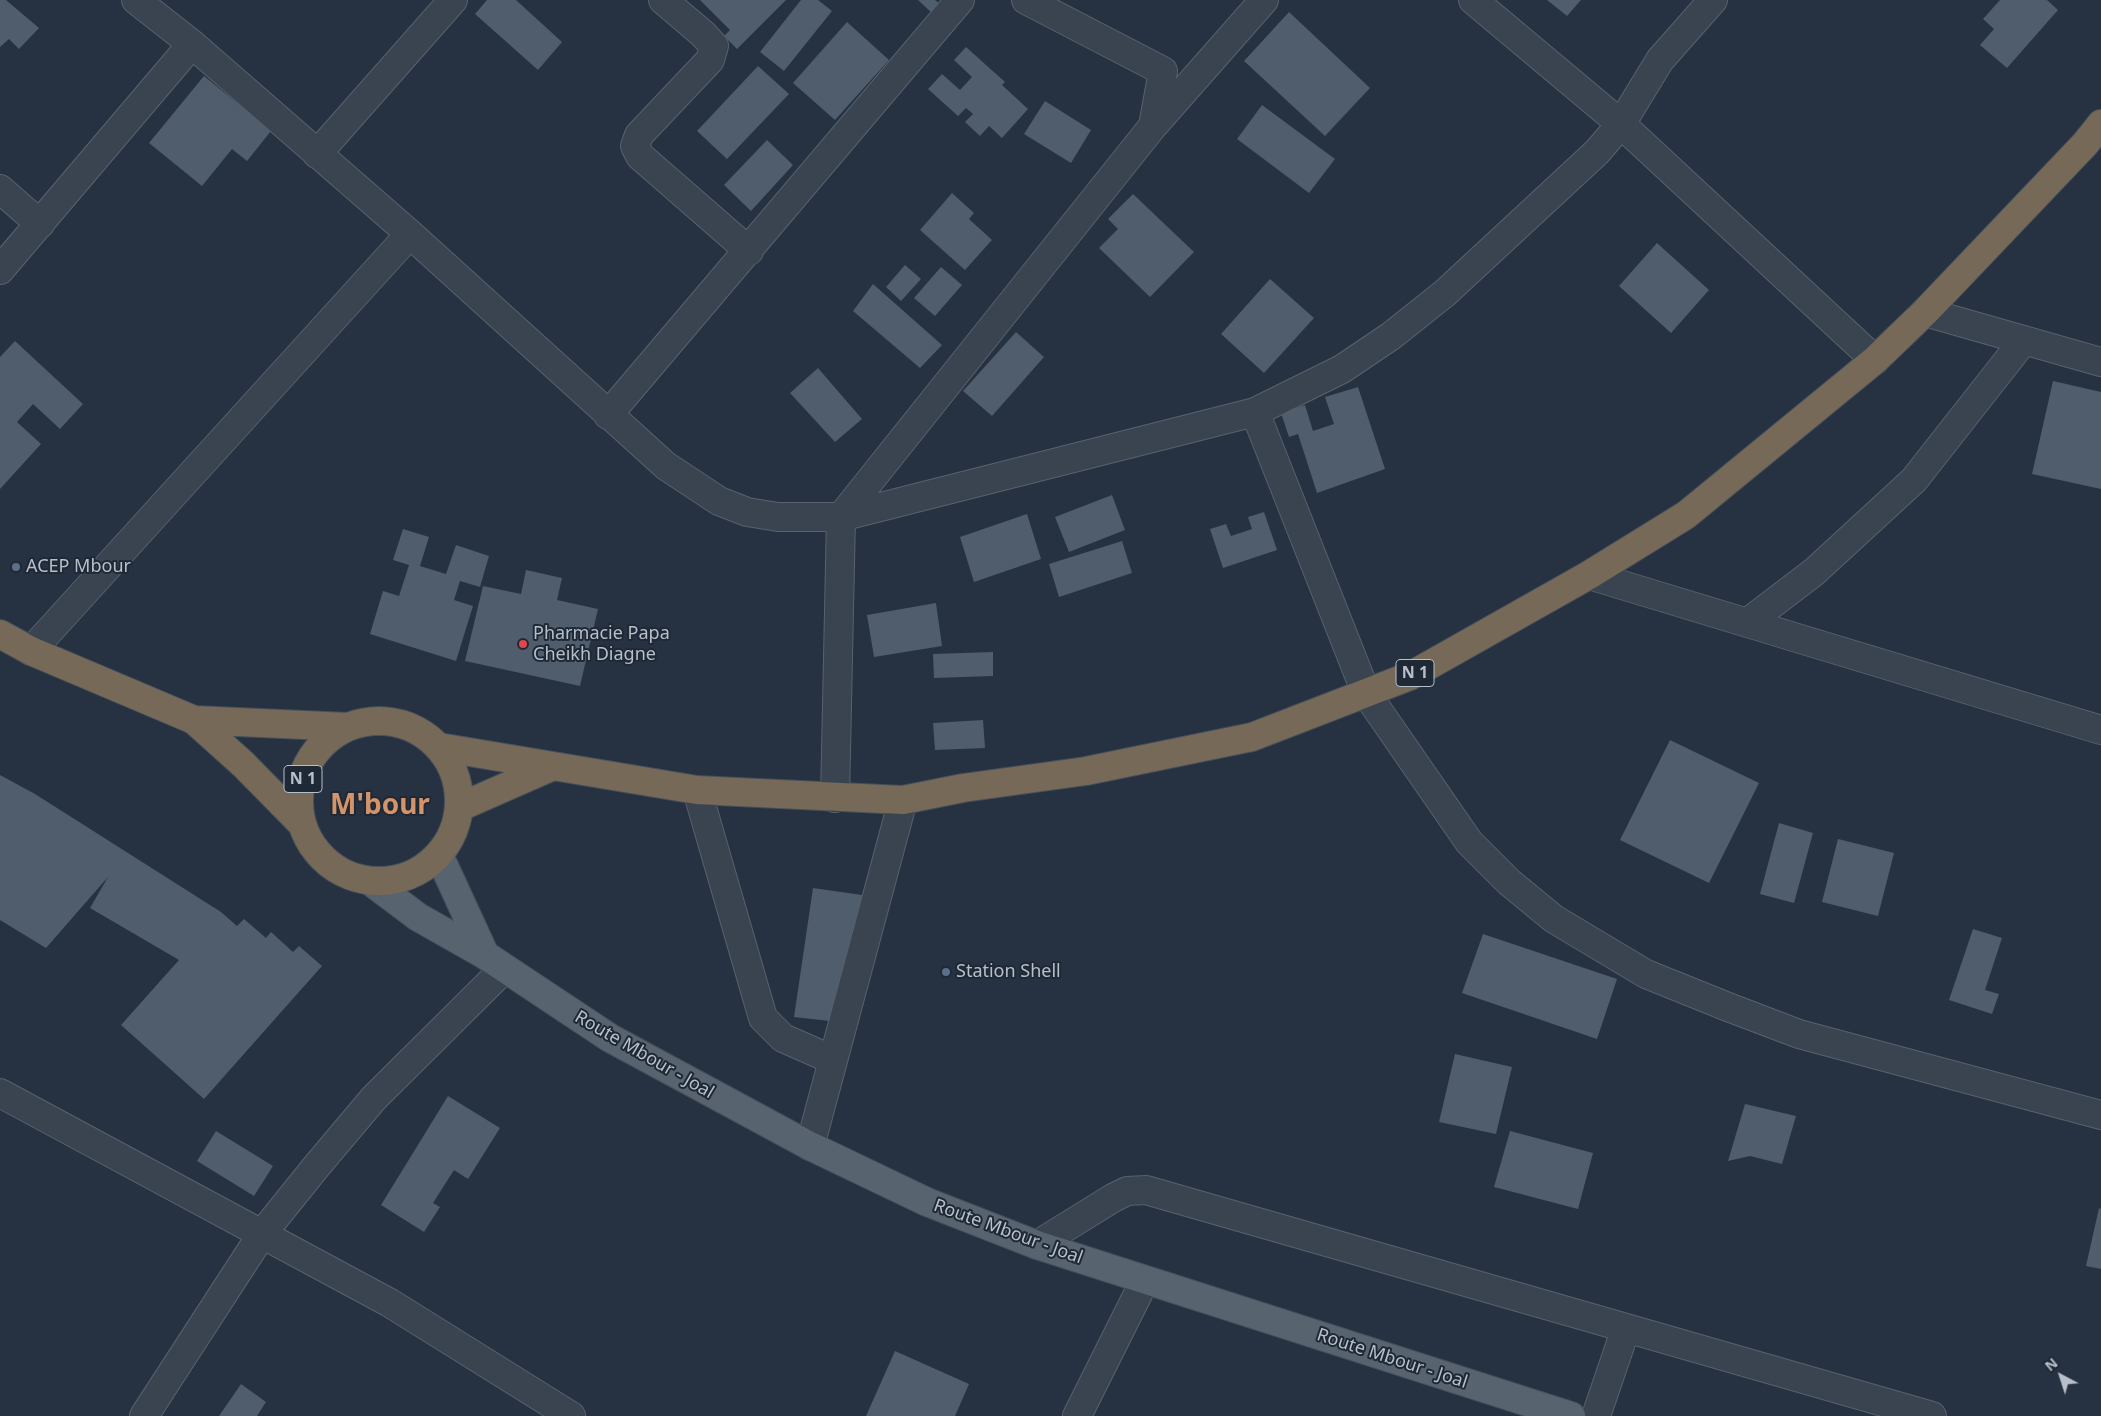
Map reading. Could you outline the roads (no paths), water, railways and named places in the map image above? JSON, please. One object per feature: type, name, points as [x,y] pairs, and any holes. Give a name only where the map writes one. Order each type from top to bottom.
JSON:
[{"type":"highway","name":"N 1","points":[[439,747],[697,790],[903,800],[963,788],[1086,771],[1252,737],[1410,676],[1589,575],[1686,515],[1875,360],[1925,312],[2085,144],[2101,124]]},
{"type":"highway","name":"N 1","points":[[0,634],[31,651],[194,720],[244,764],[302,824]]},
{"type":"highway","name":"N 1","points":[[194,720],[348,727],[380,720],[397,723],[427,736],[449,760],[456,774],[460,806],[457,824],[439,855],[419,870],[396,880],[370,881],[340,872],[327,863],[308,838],[302,824],[299,804],[301,785],[307,767],[324,743],[348,727]]},
{"type":"highway","points":[[460,806],[551,767]]},
{"type":"main road","points":[[439,855],[494,962]]},
{"type":"main road","name":"Route Mbour - Joal","points":[[370,881],[418,917],[494,962],[610,1038],[810,1146],[927,1202],[1037,1245],[1572,1416]]},
{"type":"street","points":[[136,0],[192,44],[410,234],[666,466],[719,501],[747,512],[778,517],[841,517],[1255,412],[1342,370],[1391,336],[1445,292],[1597,152],[1620,124],[1660,60],[1713,0]]},
{"type":"street","points":[[317,154],[453,0]]},
{"type":"street","points":[[663,0],[703,34],[714,46],[710,60],[639,135],[635,146],[640,156],[749,250]]},
{"type":"street","points":[[608,415],[960,0]]},
{"type":"street","points":[[1026,0],[1163,71],[1153,126]]},
{"type":"street","points":[[835,798],[841,517],[1153,126],[1264,0]]},
{"type":"street","points":[[1474,0],[1620,124],[1875,360]]},
{"type":"street","points":[[0,270],[192,44]]},
{"type":"street","points":[[0,189],[40,224]]},
{"type":"street","points":[[31,651],[410,234]]},
{"type":"street","points":[[1925,312],[2101,362]]},
{"type":"street","points":[[1747,623],[1814,572],[1914,480],[2024,340]]},
{"type":"street","points":[[1255,412],[1366,693],[1469,842],[1509,882],[1554,919],[1646,974],[1799,1034],[2101,1115]]},
{"type":"street","points":[[1589,575],[2101,730]]},
{"type":"street","points":[[697,790],[763,1018],[783,1038],[832,1060]]},
{"type":"street","points":[[810,1146],[903,800]]},
{"type":"street","points":[[144,1416],[262,1234],[374,1098],[494,962]]},
{"type":"street","points":[[0,1093],[390,1302],[571,1416]]},
{"type":"street","points":[[1037,1245],[1113,1198],[1128,1191],[1146,1190],[1932,1416]]},
{"type":"street","points":[[1077,1416],[1145,1280]]},
{"type":"street","points":[[1596,1416],[1626,1328]]},
{"type":"place","name":"ACEP Mbour","points":[[16,567]]},
{"type":"place","name":"Pharmacie Papa Cheikh Diagne","points":[[523,644]]},
{"type":"place","name":"Station Shell","points":[[946,972]]},
{"type":"district","name":"M'bour","points":[[380,806]]}]
